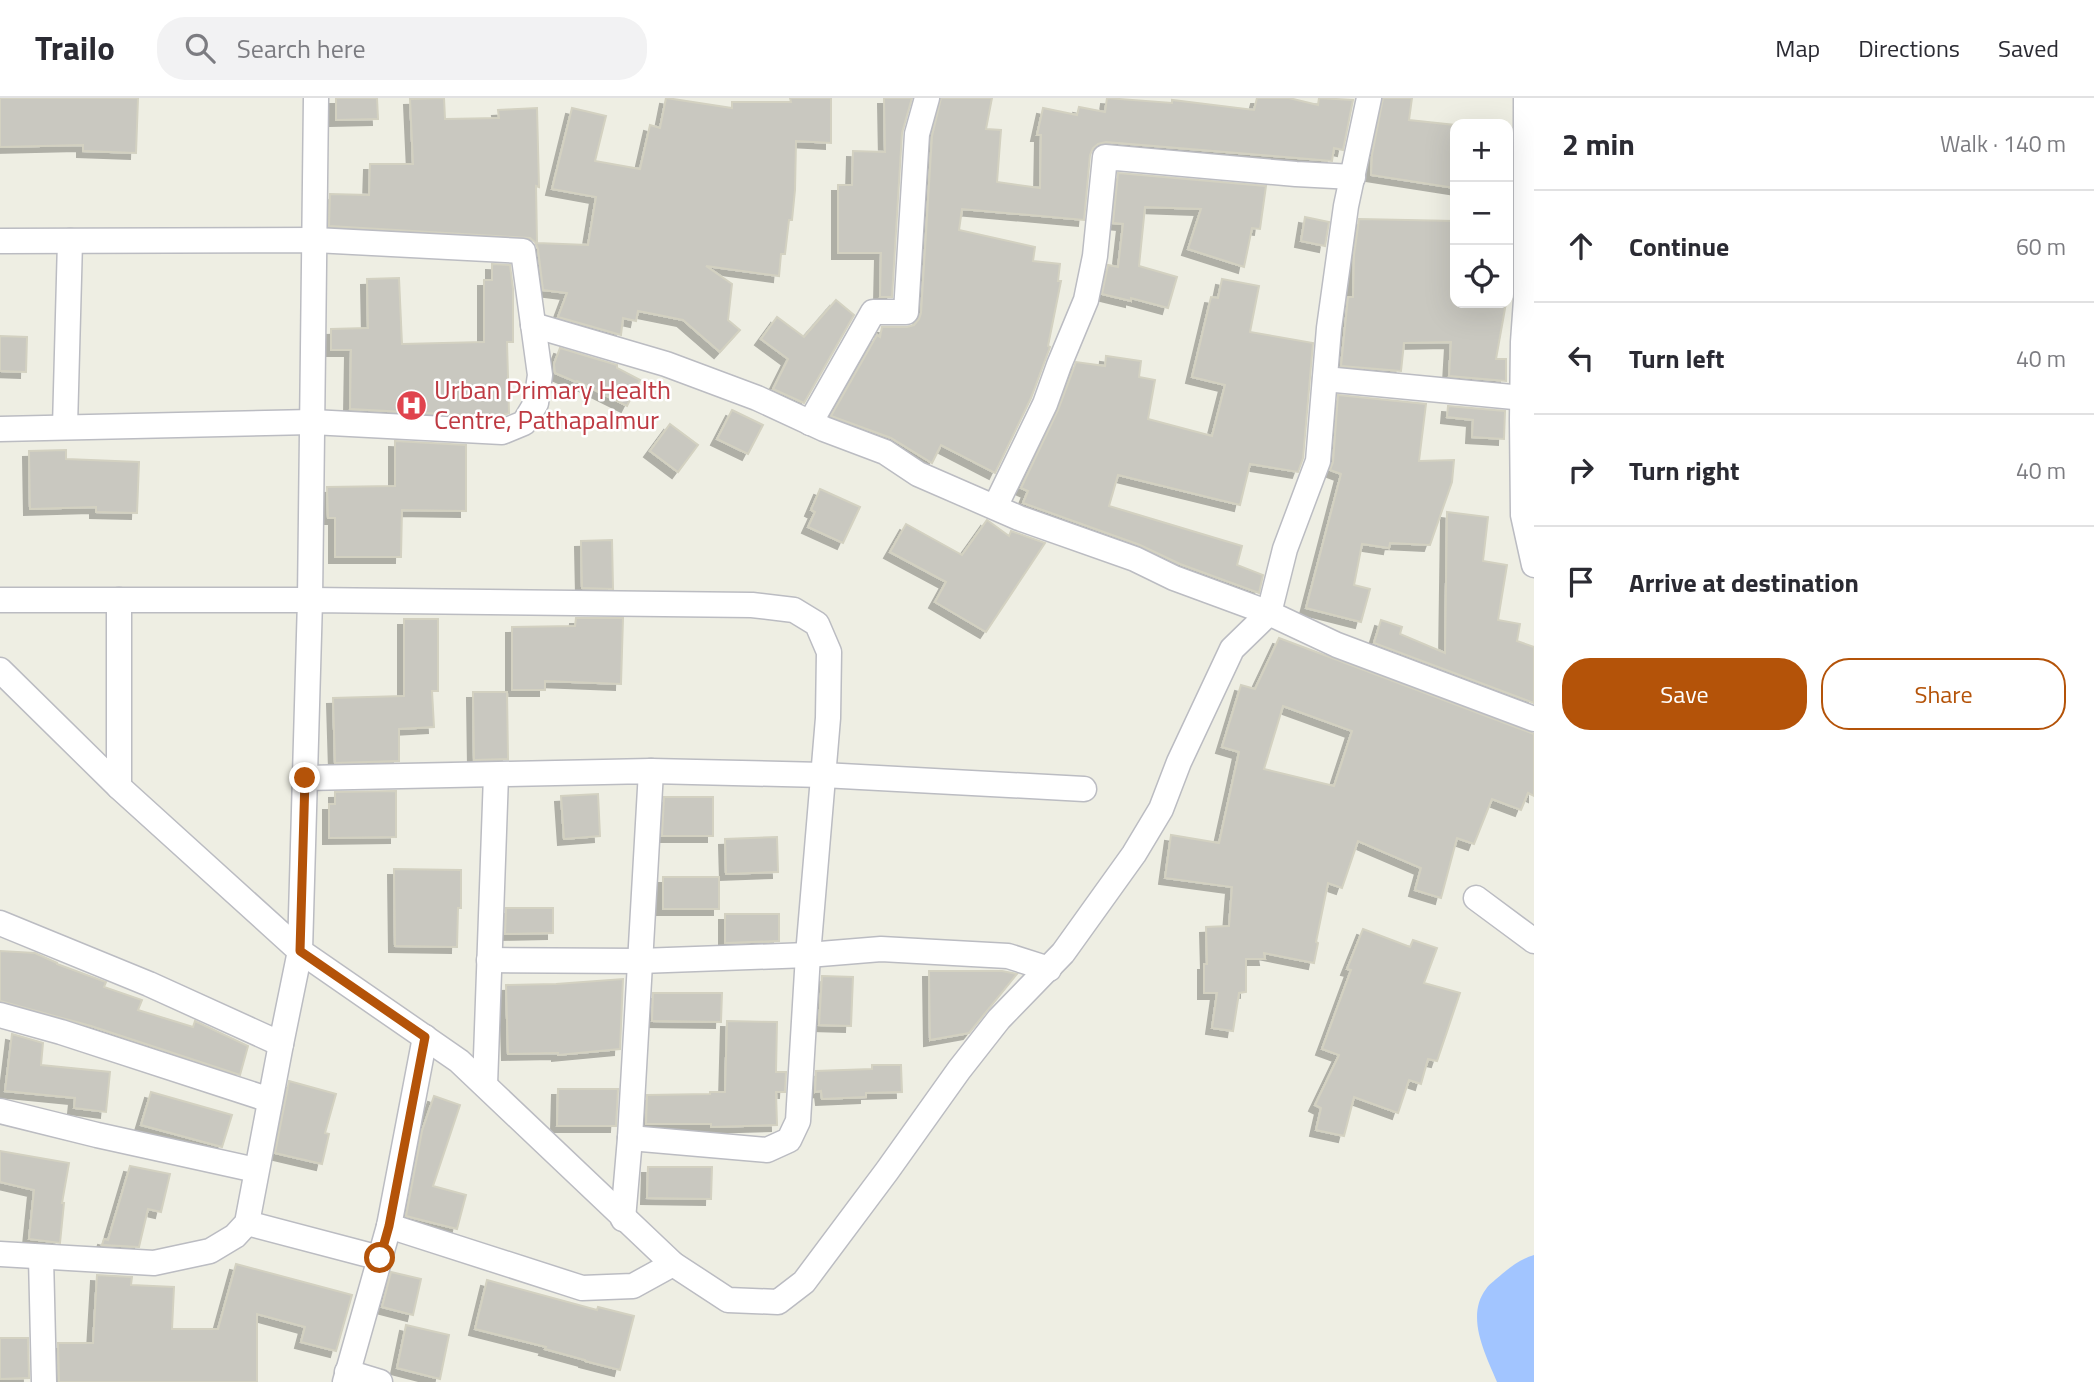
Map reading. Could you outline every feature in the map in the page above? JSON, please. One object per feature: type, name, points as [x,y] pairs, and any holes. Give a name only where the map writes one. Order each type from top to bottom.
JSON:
[{"type":"street","points":[[0,1254],[154,1263],[210,1251],[235,1236],[247,1223],[300,951],[310,600],[316,98]]},
{"type":"street","points":[[810,423],[873,312],[906,312],[917,134],[927,98]]},
{"type":"street","points":[[0,670],[119,788],[300,951],[459,1061],[673,1264],[728,1300],[778,1302],[804,1282],[999,1019],[1063,953],[1134,854],[1161,809],[1179,762],[1232,649],[1269,613],[1285,549],[1318,461],[1329,328],[1346,206],[1369,98]]},
{"type":"street","points":[[1526,98],[1530,176],[1530,301],[1523,515],[1534,565]]},
{"type":"street","points":[[995,507],[1045,404],[1086,300],[1095,256],[1105,157],[1353,177]]},
{"type":"street","points":[[0,241],[315,240],[523,251],[540,375],[536,403],[524,423],[502,432],[312,422],[0,429]]},
{"type":"street","points":[[65,428],[70,241]]},
{"type":"street","points":[[533,325],[666,364],[757,398],[810,423],[885,452],[918,474],[1019,518],[1135,559],[1174,578],[1269,613],[1338,645],[1534,719]]},
{"type":"street","points":[[1325,379],[1528,399]]},
{"type":"street","points":[[0,600],[310,600],[738,605],[794,610],[817,624],[829,652],[828,718],[808,955],[798,1121],[789,1140],[767,1150],[631,1138]]},
{"type":"street","points":[[119,788],[120,600]]},
{"type":"street","points":[[305,778],[651,771],[823,775],[1084,789]]},
{"type":"street","points":[[623,1219],[631,1138],[651,771]]},
{"type":"street","points":[[485,1085],[496,775]]},
{"type":"street","points":[[1476,898],[1534,941]]},
{"type":"street","points":[[0,923],[149,984],[281,1044]]},
{"type":"street","points":[[489,960],[640,961],[808,955],[881,949],[1008,956],[1049,969]]},
{"type":"street","points":[[0,1015],[61,1032],[270,1100]]},
{"type":"street","points":[[380,1382],[346,1377],[389,1226],[425,1037]]},
{"type":"street","points":[[0,1111],[256,1170]]},
{"type":"street","points":[[247,1223],[380,1258]]},
{"type":"street","points":[[389,1226],[582,1288],[633,1286],[673,1264]]},
{"type":"street","points":[[41,1257],[44,1382]]},
{"type":"water","points":[[1534,1255],[1534,1382],[1497,1382],[1483,1348],[1477,1324],[1480,1300],[1488,1287],[1502,1274]]},
{"type":"building","points":[[0,98],[138,98],[136,153],[83,151],[83,145],[0,147]]},
{"type":"building","points":[[336,98],[377,98],[378,119],[336,120]]},
{"type":"building","points":[[444,98],[445,119],[499,118],[498,110],[537,108],[537,243],[588,245],[596,197],[552,189],[572,108],[606,116],[595,161],[640,169],[650,125],[660,128],[666,98],[732,108],[732,102],[791,102],[790,98],[831,98],[831,143],[796,141],[792,220],[789,220],[785,254],[781,254],[779,276],[706,266],[732,284],[728,320],[740,330],[720,352],[683,320],[638,311],[636,321],[623,318],[621,335],[558,317],[567,293],[543,290],[538,249],[530,238],[329,226],[330,194],[369,195],[370,164],[413,164],[410,99]]},
{"type":"building","points":[[884,98],[912,98],[902,133],[892,297],[880,297],[881,253],[838,253],[838,185],[852,185],[853,151],[885,152]]},
{"type":"building","points":[[941,98],[992,98],[986,129],[1001,130],[997,182],[1040,188],[1041,135],[1037,135],[1043,108],[1077,115],[1079,107],[1105,112],[1107,98],[1172,103],[1172,100],[1254,110],[1257,98],[1289,98],[1318,105],[1319,98],[1353,100],[1343,150],[1334,148],[1332,161],[1106,142],[1093,148],[1090,155],[1084,220],[962,209],[959,230],[1035,247],[1033,261],[1060,264],[1058,281],[1061,281],[1048,346],[1050,347],[1031,398],[995,473],[941,445],[932,463],[891,438],[831,416],[877,335],[880,337],[882,327],[907,327],[914,325],[919,319],[932,136]]},
{"type":"building","points":[[1383,98],[1412,98],[1409,120],[1450,124],[1450,187],[1371,175]]},
{"type":"building","points":[[1118,173],[1266,186],[1260,229],[1252,228],[1244,267],[1188,249],[1201,209],[1145,207],[1139,266],[1177,277],[1168,308],[1131,298],[1131,301],[1102,294],[1108,265],[1118,267],[1123,224],[1113,223]]},
{"type":"building","points":[[1305,217],[1329,222],[1325,246],[1301,241]]},
{"type":"building","points":[[1359,219],[1450,221],[1450,308],[1505,308],[1496,359],[1506,359],[1506,381],[1449,376],[1451,342],[1404,343],[1401,371],[1341,366],[1348,297],[1353,297],[1354,255]]},
{"type":"building","points":[[492,264],[510,265],[513,289],[513,342],[507,342],[509,413],[499,417],[350,409],[351,350],[331,350],[331,329],[368,328],[367,279],[399,278],[402,344],[484,342],[484,280],[492,280]]},
{"type":"building","points":[[1222,279],[1259,286],[1250,332],[1313,343],[1303,458],[1298,472],[1250,464],[1240,505],[1118,475],[1109,506],[1242,546],[1237,565],[1263,575],[1259,593],[1180,564],[1140,545],[1023,503],[1028,491],[1021,488],[1058,410],[1076,362],[1105,366],[1106,356],[1141,361],[1139,377],[1155,380],[1148,419],[1212,436],[1225,385],[1192,377],[1211,297],[1218,298]]},
{"type":"building","points":[[836,300],[854,315],[804,403],[773,389],[788,359],[761,339],[777,317],[804,337]]},
{"type":"building","points":[[0,336],[27,337],[26,372],[0,371]]},
{"type":"building","points":[[560,348],[617,365],[617,368],[640,380],[627,406],[555,373],[554,364]]},
{"type":"building","points":[[1338,395],[1426,404],[1419,461],[1454,460],[1452,482],[1430,545],[1390,543],[1389,548],[1362,544],[1354,585],[1370,589],[1361,622],[1306,608],[1341,474],[1330,470],[1333,462]]},
{"type":"building","points":[[1448,406],[1505,411],[1504,439],[1472,437],[1473,420],[1447,417]]},
{"type":"building","points":[[732,410],[763,425],[748,454],[717,439]]},
{"type":"building","points":[[670,424],[698,445],[678,472],[650,451]]},
{"type":"building","points":[[395,441],[466,445],[466,511],[402,510],[401,557],[335,557],[335,518],[328,518],[327,487],[395,486]]},
{"type":"building","points":[[66,450],[66,459],[139,462],[137,513],[96,512],[96,507],[30,509],[29,451]]},
{"type":"building","points":[[820,489],[860,507],[843,543],[808,527],[815,512],[811,510]]},
{"type":"building","points":[[1447,512],[1488,517],[1483,561],[1507,565],[1498,620],[1520,624],[1517,641],[1534,647],[1534,703],[1374,643],[1381,620],[1402,627],[1400,634],[1445,653]]},
{"type":"building","points":[[987,520],[1009,536],[1011,531],[1045,543],[986,632],[935,602],[946,582],[890,552],[906,524],[962,555]]},
{"type":"building","points":[[612,540],[613,589],[582,588],[581,541]]},
{"type":"building","points":[[576,618],[623,618],[621,684],[545,681],[545,690],[512,690],[512,627],[575,626]]},
{"type":"building","points":[[404,619],[438,619],[438,691],[432,691],[434,727],[399,729],[399,761],[335,763],[333,698],[404,696]]},
{"type":"building","points":[[1279,638],[1534,734],[1534,796],[1528,793],[1521,810],[1492,799],[1474,844],[1457,838],[1441,898],[1415,890],[1421,868],[1358,841],[1342,888],[1328,883],[1314,963],[1264,953],[1265,959],[1246,959],[1246,992],[1239,993],[1233,1031],[1212,1028],[1217,993],[1204,993],[1204,964],[1207,964],[1206,927],[1229,926],[1232,887],[1165,878],[1171,835],[1219,843],[1239,752],[1222,747],[1241,685],[1255,689]],"holes":[[[1283,706],[1352,731],[1334,786],[1264,769]]]},
{"type":"building","points":[[473,692],[507,692],[508,759],[474,760]]},
{"type":"building","points":[[396,791],[396,837],[329,838],[329,804],[335,804],[335,792]]},
{"type":"building","points":[[598,794],[600,836],[564,839],[561,796]]},
{"type":"building","points":[[664,797],[713,797],[713,836],[662,836]]},
{"type":"building","points":[[777,837],[778,872],[726,874],[725,839]]},
{"type":"building","points":[[394,869],[461,870],[457,947],[395,946]]},
{"type":"building","points":[[663,877],[719,877],[719,909],[663,909]]},
{"type":"building","points":[[506,908],[553,908],[553,933],[505,934]]},
{"type":"building","points":[[725,914],[779,914],[779,941],[725,943]]},
{"type":"building","points":[[1363,929],[1410,947],[1413,940],[1437,948],[1424,983],[1460,993],[1437,1061],[1428,1059],[1421,1084],[1409,1080],[1398,1113],[1354,1097],[1344,1136],[1316,1130],[1321,1108],[1315,1105],[1339,1055],[1322,1049],[1351,970],[1347,969]]},
{"type":"building","points":[[0,951],[35,953],[106,982],[104,987],[142,1000],[138,1010],[193,1027],[195,1021],[248,1046],[240,1075],[91,1026],[0,1001]]},
{"type":"building","points":[[929,971],[1002,971],[1017,974],[969,1033],[930,1040]]},
{"type":"building","points":[[822,976],[853,977],[851,1026],[819,1025]]},
{"type":"building","points":[[623,979],[620,1049],[558,1055],[508,1054],[506,985]]},
{"type":"building","points":[[653,993],[722,993],[721,1022],[652,1021]]},
{"type":"building","points":[[727,1021],[777,1022],[776,1072],[786,1072],[785,1092],[776,1092],[777,1125],[711,1127],[711,1124],[646,1124],[647,1095],[725,1092]]},
{"type":"building","points":[[12,1034],[43,1043],[41,1065],[110,1072],[106,1112],[74,1108],[75,1098],[5,1091]]},
{"type":"building","points":[[872,1065],[901,1065],[902,1092],[866,1093],[866,1097],[822,1099],[821,1091],[815,1092],[816,1071],[872,1069]]},
{"type":"building","points":[[289,1081],[336,1094],[325,1133],[329,1134],[322,1164],[275,1153]]},
{"type":"building","points":[[558,1089],[618,1089],[616,1126],[557,1126]]},
{"type":"building","points":[[151,1092],[232,1115],[222,1147],[141,1125]]},
{"type":"building","points":[[434,1096],[460,1105],[433,1186],[466,1195],[457,1229],[406,1216],[422,1131]]},
{"type":"building","points":[[0,1151],[69,1163],[62,1203],[60,1243],[29,1239],[34,1190],[0,1182]]},
{"type":"building","points":[[130,1166],[170,1174],[161,1212],[148,1209],[139,1247],[102,1245],[104,1239],[108,1240]]},
{"type":"building","points":[[648,1167],[712,1167],[711,1199],[647,1198]]},
{"type":"building","points":[[236,1264],[352,1295],[336,1351],[301,1342],[305,1327],[257,1314],[257,1382],[59,1382],[58,1343],[93,1343],[97,1275],[132,1277],[131,1285],[174,1287],[172,1329],[218,1329]]},
{"type":"building","points":[[391,1272],[421,1279],[413,1315],[382,1307]]},
{"type":"building","points":[[487,1280],[597,1310],[598,1307],[634,1316],[620,1370],[475,1329]]},
{"type":"building","points":[[406,1325],[449,1335],[440,1379],[397,1368]]},
{"type":"building","points":[[0,1338],[28,1338],[29,1378],[0,1379]]},
{"type":"place","name":"Urban Primary Health Centre, Pathapalmur","points":[[411,405]]},
{"type":"route","points":[[305,778],[300,951],[425,1037],[389,1226],[380,1258]]}]
